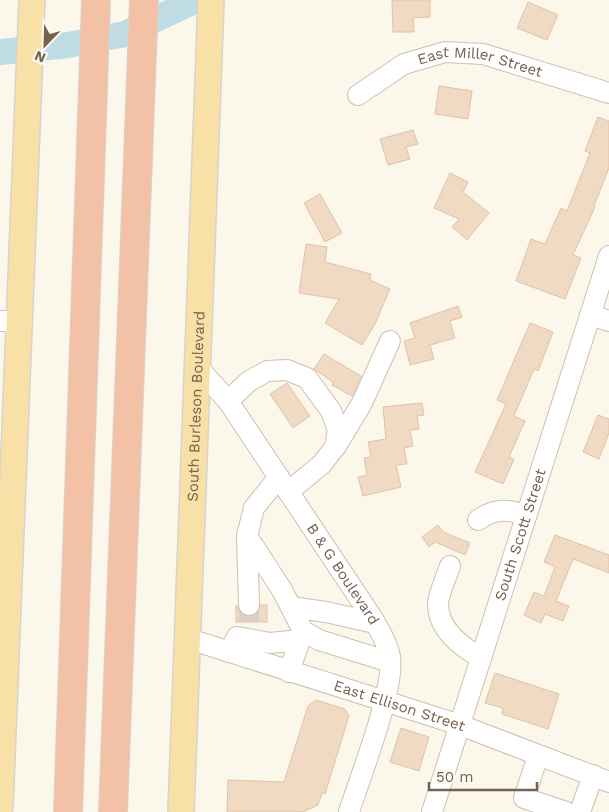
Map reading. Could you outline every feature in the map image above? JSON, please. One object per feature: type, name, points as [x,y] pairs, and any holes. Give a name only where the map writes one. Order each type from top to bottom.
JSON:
[{"type":"highway","points":[[68,812],[96,0]]},
{"type":"highway","points":[[113,812],[144,0]]},
{"type":"main road","points":[[0,794],[10,321],[27,124],[32,0]]},
{"type":"main road","name":"South Burleson Boulevard","points":[[181,812],[196,365],[211,0]]},
{"type":"street","name":"East Miller Street","points":[[358,95],[404,64],[444,52],[483,54],[609,93]]},
{"type":"street","name":"South Scott Street","points":[[432,812],[609,256]]},
{"type":"street","points":[[590,315],[609,321]]},
{"type":"street","points":[[230,652],[237,637],[249,622],[247,536],[254,508],[284,484],[322,464],[362,404],[390,341]]},
{"type":"street","name":"B & G Boulevard","points":[[196,365],[228,401],[387,644],[390,662],[389,681],[349,812]]},
{"type":"street","points":[[228,401],[248,382],[267,371],[287,370],[307,378],[331,411],[338,430],[335,447]]},
{"type":"street","points":[[478,520],[490,512],[500,509],[526,515]]},
{"type":"street","points":[[247,536],[290,607],[302,636],[289,672]]},
{"type":"street","points":[[450,566],[438,605],[440,613],[453,639],[481,658]]},
{"type":"street","points":[[290,607],[326,612],[375,623]]},
{"type":"street","points":[[249,622],[270,643],[302,636],[390,662]]},
{"type":"street","name":"East Ellison Street","points":[[186,638],[460,725],[538,756],[601,778]]},
{"type":"street","points":[[538,756],[521,805],[566,812]]},
{"type":"street","points":[[580,812],[601,778]]},
{"type":"building","points":[[392,0],[430,0],[430,17],[413,18],[414,32],[393,32]]},
{"type":"building","points":[[528,2],[558,15],[547,40],[517,28]]},
{"type":"building","points":[[439,86],[472,91],[468,119],[435,114]]},
{"type":"building","points":[[598,117],[609,121],[609,168],[595,207],[573,255],[581,258],[565,299],[516,281],[531,239],[545,244],[561,208],[567,211],[590,153],[585,151]]},
{"type":"building","points":[[413,130],[418,144],[406,147],[410,159],[388,165],[380,139]]},
{"type":"building","points":[[450,173],[468,182],[463,192],[489,213],[467,240],[452,227],[459,219],[434,208]]},
{"type":"building","points":[[320,194],[342,233],[325,242],[304,203]]},
{"type":"building","points":[[306,244],[327,247],[325,262],[371,274],[370,280],[390,289],[375,324],[362,345],[325,323],[339,299],[299,293]]},
{"type":"building","points":[[458,306],[462,317],[450,321],[455,338],[430,345],[434,359],[410,365],[404,341],[415,338],[410,323]]},
{"type":"building","points":[[530,323],[553,332],[538,371],[534,369],[514,416],[525,421],[509,457],[514,459],[503,484],[475,472],[506,404],[497,400]]},
{"type":"building","points":[[324,354],[361,376],[352,396],[332,385],[333,382],[314,369]]},
{"type":"building","points":[[287,383],[310,416],[293,428],[270,394]]},
{"type":"building","points":[[422,403],[424,415],[417,416],[419,429],[410,430],[413,446],[404,448],[407,464],[396,465],[401,487],[363,496],[358,477],[367,475],[364,458],[371,457],[368,442],[386,439],[383,407]]},
{"type":"building","points":[[598,415],[609,419],[609,433],[599,459],[583,452]]},
{"type":"building","points":[[438,525],[443,532],[470,543],[465,555],[435,542],[429,547],[422,537]]},
{"type":"building","points":[[555,535],[609,555],[609,573],[573,559],[556,601],[569,606],[563,621],[545,614],[541,623],[524,615],[534,592],[544,596],[555,567],[544,562]]},
{"type":"building","points":[[236,605],[243,615],[249,617],[256,615],[261,605],[267,605],[267,622],[236,622]]},
{"type":"building","points":[[495,673],[559,694],[548,729],[502,714],[503,708],[485,703]]},
{"type":"building","points":[[316,700],[345,709],[349,716],[325,794],[322,793],[318,805],[303,812],[227,812],[228,780],[284,782],[308,706]]},
{"type":"building","points":[[401,728],[429,737],[419,771],[390,762]]},
{"type":"waterway","points":[[0,52],[68,45],[125,34],[196,0]]},
{"type":"tunnel","points":[[249,605],[249,622]]}]
